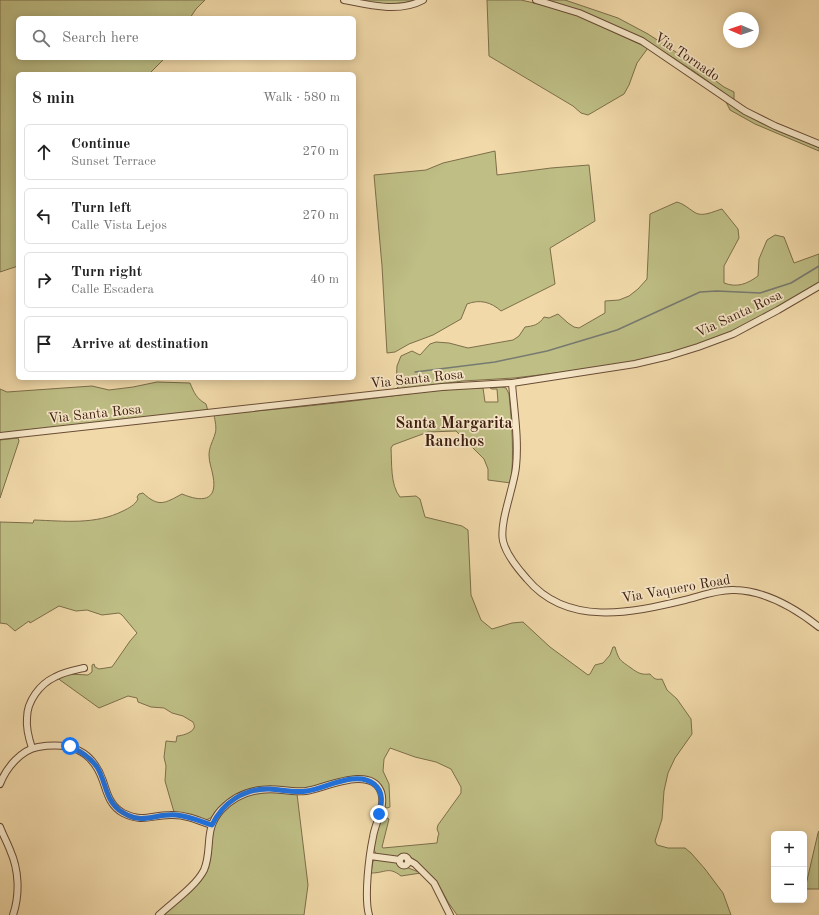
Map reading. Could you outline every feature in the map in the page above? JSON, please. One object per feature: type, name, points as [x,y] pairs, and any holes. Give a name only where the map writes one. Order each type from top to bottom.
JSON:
[{"type":"street","points":[[344,0],[375,6],[391,7],[417,3],[423,0]]},
{"type":"street","name":"Via Tornado","points":[[536,0],[579,13],[642,42],[746,111],[775,126],[819,144]]},
{"type":"street","name":"Via Santa Rosa","points":[[0,436],[76,429],[442,387],[512,383],[635,364],[669,356],[733,334],[819,286]]},
{"type":"street","name":"Via Vaquero Road","points":[[512,383],[517,456],[515,479],[504,523],[503,538],[505,547],[522,574],[541,593],[563,606],[589,612],[605,613],[659,606],[726,590],[745,590],[784,604],[819,627]]},
{"type":"street","points":[[32,748],[28,733],[27,718],[30,704],[38,690],[55,677],[84,668]]},
{"type":"street","points":[[0,784],[6,772],[14,762],[32,748],[59,745],[70,746],[82,752],[98,768],[107,795],[112,804],[124,813],[141,819],[169,814],[177,815],[212,825]]},
{"type":"street","points":[[159,915],[198,878],[204,870],[212,825],[220,811],[234,798],[248,792],[268,789],[304,791],[354,779],[371,781],[381,792],[382,805],[373,836],[370,856],[367,901],[368,915]]},
{"type":"street","points":[[0,827],[15,862],[17,897],[13,915]]},
{"type":"street","points":[[370,856],[400,860],[404,857],[407,863],[421,870],[434,883],[450,915]]},
{"type":"green space","points":[[0,0],[205,0],[191,16],[16,16],[16,60],[163,60],[151,72],[16,72],[16,267],[0,272]]},
{"type":"green space","points":[[359,0],[416,0],[387,4]]},
{"type":"green space","points":[[487,0],[521,0],[577,15],[648,48],[637,63],[624,94],[588,115],[581,113],[573,106],[489,56]]},
{"type":"green space","points":[[547,0],[565,0],[618,18],[648,34],[682,56],[724,87],[734,92],[734,100],[695,72],[647,41],[577,10]]},
{"type":"green space","points":[[725,100],[819,146],[819,151],[755,124],[730,110]]},
{"type":"green space","points":[[495,151],[497,175],[589,165],[595,221],[550,248],[555,284],[501,311],[493,305],[485,302],[472,302],[467,304],[461,319],[433,335],[409,344],[395,352],[387,353],[382,266],[374,175],[426,170],[443,163]]},
{"type":"green space","points":[[677,202],[697,214],[708,214],[722,209],[738,229],[739,238],[724,266],[724,283],[738,285],[750,281],[758,276],[759,259],[767,240],[775,235],[784,237],[794,263],[819,254],[819,283],[793,300],[712,340],[651,359],[514,378],[463,381],[401,389],[396,386],[397,366],[401,356],[412,351],[420,355],[430,344],[436,342],[449,343],[468,348],[513,340],[519,336],[525,327],[536,325],[544,317],[549,318],[558,314],[574,327],[579,328],[605,313],[605,301],[619,300],[629,296],[647,279],[650,214]]},
{"type":"green space","points":[[157,382],[190,383],[196,395],[206,404],[208,411],[0,433],[0,389],[7,392],[92,386],[109,390]]},
{"type":"green space","points":[[466,388],[483,388],[485,402],[498,402],[497,389],[490,388],[506,388],[509,394],[512,438],[511,483],[488,480],[488,469],[484,459],[456,431],[428,432],[393,445],[391,448],[392,473],[397,492],[400,497],[416,496],[420,499],[425,517],[462,526],[468,530],[471,595],[481,620],[492,629],[512,623],[523,622],[550,647],[588,675],[595,665],[603,663],[610,655],[613,647],[615,647],[620,660],[633,670],[642,674],[650,674],[655,679],[662,679],[667,690],[677,699],[691,719],[692,734],[675,758],[668,773],[664,791],[662,819],[655,841],[657,845],[668,848],[685,848],[691,853],[723,893],[731,915],[457,915],[436,880],[420,867],[415,860],[406,855],[398,857],[376,854],[374,850],[375,837],[380,819],[387,818],[389,819],[383,848],[437,843],[439,834],[437,829],[438,825],[461,793],[461,787],[451,769],[436,762],[415,757],[390,748],[384,759],[383,771],[389,784],[390,807],[387,808],[384,806],[384,801],[370,778],[356,777],[310,788],[258,787],[250,789],[233,796],[214,815],[206,820],[174,812],[165,781],[166,766],[164,757],[166,741],[176,742],[177,736],[186,734],[193,730],[193,722],[164,708],[151,707],[138,702],[137,698],[128,696],[99,708],[58,678],[68,674],[88,675],[92,672],[92,665],[94,664],[95,667],[99,669],[112,667],[137,633],[122,615],[119,613],[102,615],[87,610],[76,611],[59,606],[30,623],[29,621],[15,631],[7,624],[0,623],[0,522],[33,523],[34,520],[80,521],[102,518],[123,511],[134,505],[139,494],[143,493],[153,501],[158,502],[166,502],[182,494],[201,499],[206,498],[213,491],[214,485],[209,461],[209,452],[216,432],[214,415],[328,404]]},
{"type":"green space","points":[[18,438],[19,441],[0,498],[0,440]]},
{"type":"green space","points":[[273,792],[297,794],[308,885],[304,915],[164,915],[200,880],[214,826],[223,812],[237,800],[253,793]]},
{"type":"green space","points":[[819,831],[819,889],[807,889],[807,880]]},
{"type":"green space","points":[[377,859],[397,861],[401,867],[406,867],[421,873],[401,876],[393,871],[371,873],[373,861]]},
{"type":"waterway","points":[[415,372],[495,362],[547,351],[617,330],[700,292],[717,291],[760,293],[791,283],[819,266]]},
{"type":"district","name":"Santa Margarita Ranchos","points":[[454,433]]},
{"type":"route","points":[[70,746],[82,752],[98,768],[107,795],[112,804],[124,813],[141,819],[169,814],[189,817],[212,825],[215,817],[234,798],[248,792],[268,789],[304,791],[354,779],[371,781],[377,786],[381,792],[382,798],[382,805],[379,814]]}]
